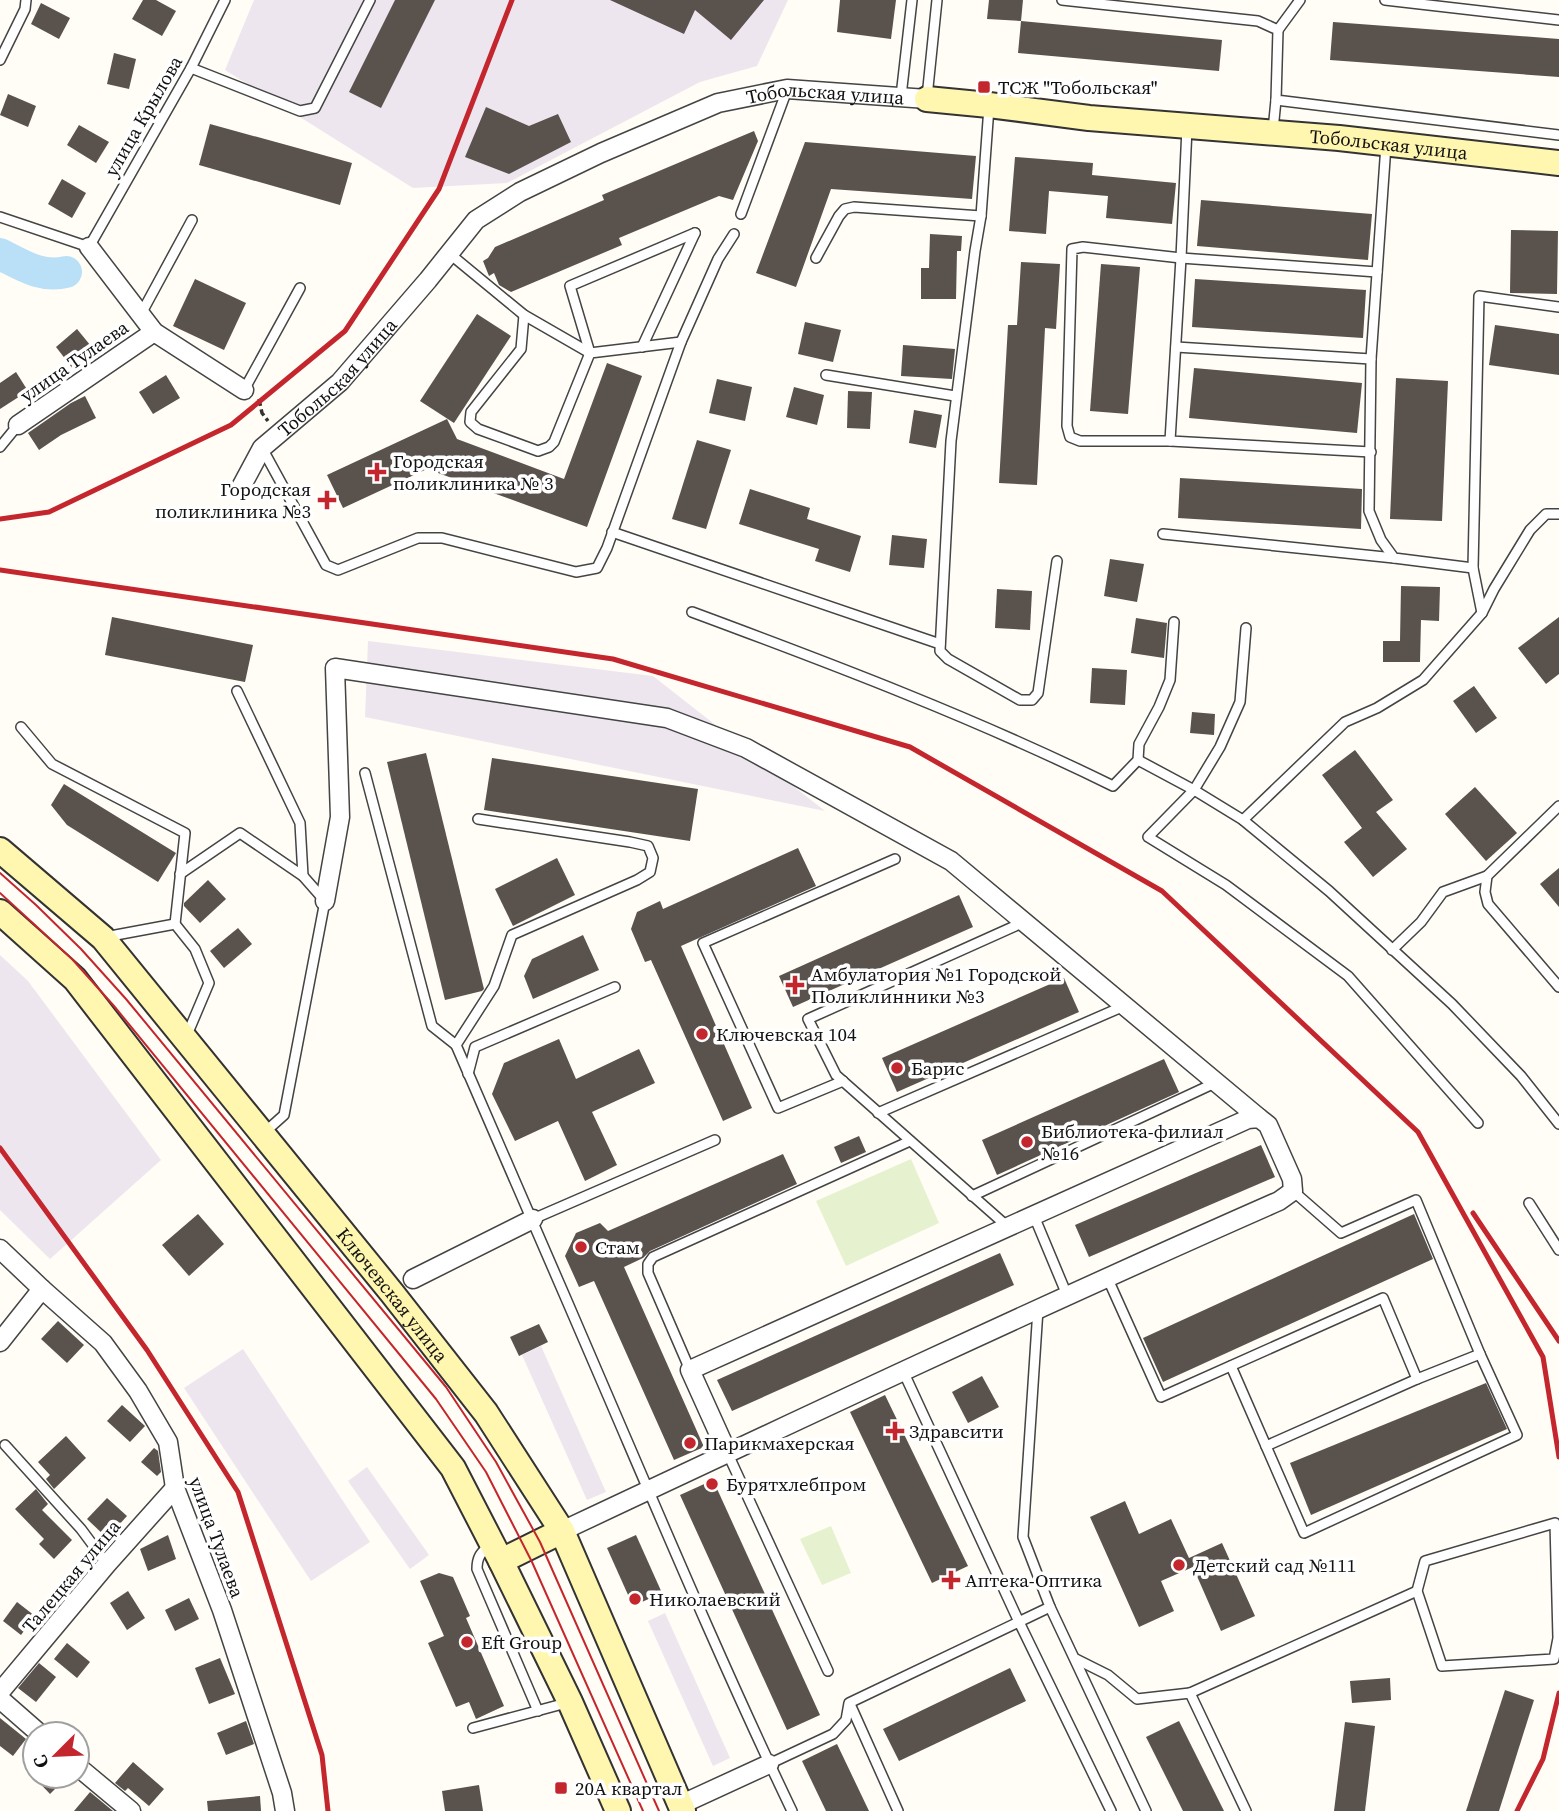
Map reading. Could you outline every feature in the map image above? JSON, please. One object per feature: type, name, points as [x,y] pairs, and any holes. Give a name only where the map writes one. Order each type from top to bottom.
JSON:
[{"type":"main road","name":"Тобольская улица","points":[[927,99],[1088,118],[1273,132],[1559,163]]},
{"type":"main road","name":"Ключевская улица","points":[[0,850],[103,938],[392,1293],[486,1413],[562,1531],[682,1808]]},
{"type":"main road","points":[[0,912],[75,979],[453,1468],[570,1702],[618,1811]]},
{"type":"main road","points":[[497,1552],[562,1531]]},
{"type":"street","name":"Тобольская улица","points":[[240,489],[262,448],[340,382],[476,220],[520,192],[601,153],[718,103],[787,89],[927,99]]},
{"type":"street","points":[[89,247],[154,331],[247,384]]},
{"type":"street","name":"улица Тулаева","points":[[18,425],[154,331]]},
{"type":"street","points":[[325,901],[340,817],[335,668],[667,719],[746,748],[951,861],[1268,1125],[1292,1179],[1293,1191],[1279,1201],[1107,1276],[562,1531]]},
{"type":"street","points":[[727,1452],[690,1370],[1248,1119],[1259,1118]]},
{"type":"street","points":[[413,1279],[533,1219]]},
{"type":"street","name":"улица Тулаева","points":[[0,1249],[103,1343],[138,1391],[168,1442],[174,1488],[222,1610],[282,1793],[285,1811]]},
{"type":"street","points":[[0,1342],[42,1289]]},
{"type":"street","name":"Талецкая улица","points":[[0,1692],[174,1488]]},
{"type":"street","points":[[0,1699],[24,1720]]},
{"type":"street","points":[[682,1808],[769,1764]]},
{"type":"street","points":[[91,1778],[131,1811]]},
{"type":"lane","points":[[0,60],[25,9],[26,0]]},
{"type":"lane","name":"улица Крылова","points":[[89,247],[191,68],[225,0]]},
{"type":"lane","points":[[191,68],[300,111],[315,108],[370,0]]},
{"type":"lane","points":[[901,96],[912,0]]},
{"type":"lane","points":[[927,99],[937,0]]},
{"type":"lane","points":[[1062,0],[1258,21],[1278,30]]},
{"type":"lane","points":[[1273,132],[1278,30],[1300,0]]},
{"type":"lane","points":[[1385,0],[1559,20]]},
{"type":"lane","points":[[741,214],[787,89]]},
{"type":"lane","points":[[1276,100],[1559,135]]},
{"type":"lane","points":[[989,105],[981,216],[955,396],[940,651],[948,659],[1020,700],[1031,700],[1038,693],[1057,561]]},
{"type":"lane","points":[[1170,441],[1187,126]]},
{"type":"lane","points":[[1386,143],[1371,359],[1369,511],[1381,540],[1394,558]]},
{"type":"lane","points":[[816,258],[845,209],[854,207],[981,216]]},
{"type":"lane","points":[[0,217],[89,247]]},
{"type":"lane","points":[[141,314],[192,220]]},
{"type":"lane","points":[[524,315],[521,349],[471,412],[470,422],[478,429],[538,451],[554,442],[590,353],[570,286],[695,233],[642,346]]},
{"type":"lane","points":[[262,448],[326,565],[338,570],[418,538],[442,538],[576,572],[597,568],[681,342],[718,259],[734,234]]},
{"type":"lane","points":[[1371,452],[1170,441],[1080,441],[1070,438],[1068,426],[1072,248],[1377,272]]},
{"type":"lane","points":[[450,254],[524,315],[590,353],[681,342]]},
{"type":"lane","points":[[247,384],[300,288]]},
{"type":"lane","points":[[1482,613],[1473,568],[1479,296],[1559,307]]},
{"type":"lane","points":[[1176,347],[1371,359]]},
{"type":"lane","points":[[826,375],[955,396]]},
{"type":"lane","points":[[0,447],[18,425]]},
{"type":"lane","points":[[1243,820],[1345,722],[1377,708],[1423,680],[1482,613],[1530,530],[1546,514],[1559,514]]},
{"type":"lane","points":[[612,533],[940,644]]},
{"type":"lane","points":[[1163,534],[1473,568]]},
{"type":"lane","points":[[692,612],[870,679],[1054,757],[1113,786],[1138,760],[1139,744],[1159,708],[1170,680],[1174,622]]},
{"type":"lane","points":[[1246,628],[1240,702],[1220,747],[1194,790],[1148,837],[1226,885],[1348,976],[1478,1124]]},
{"type":"lane","points":[[237,691],[300,823],[303,876]]},
{"type":"lane","points":[[21,727],[52,764],[185,833],[174,924],[195,949],[209,982],[186,1040]]},
{"type":"lane","points":[[1138,760],[1243,820],[1329,891],[1452,1004],[1521,1076],[1559,1124]]},
{"type":"lane","points":[[365,773],[432,1026],[456,1045],[648,1490],[792,1811]]},
{"type":"lane","points":[[1392,950],[1421,922],[1443,892],[1486,876],[1559,806]]},
{"type":"lane","points":[[456,1045],[494,986],[512,936],[637,880],[650,872],[653,858],[648,846],[478,819]]},
{"type":"lane","points":[[180,874],[240,833],[303,876],[325,901],[284,1115],[263,1135]]},
{"type":"lane","points":[[843,1081],[778,1108],[703,943],[895,859]]},
{"type":"lane","points":[[1486,876],[1485,892],[1488,904],[1559,987]]},
{"type":"lane","points":[[1008,1227],[836,1075],[808,1019],[1024,922]]},
{"type":"lane","points":[[103,938],[174,924]]},
{"type":"lane","points":[[468,1074],[475,1047],[615,987]]},
{"type":"lane","points":[[878,1113],[1124,1005]]},
{"type":"lane","points":[[972,1196],[1217,1083]]},
{"type":"lane","points":[[533,1219],[715,1140]]},
{"type":"lane","points":[[690,1370],[648,1273],[648,1264],[653,1257],[910,1141]]},
{"type":"lane","points":[[1231,1366],[1304,1533],[1517,1435],[1416,1200],[1341,1233],[1293,1191]]},
{"type":"lane","points":[[1529,1203],[1559,1250]]},
{"type":"lane","points":[[1034,1216],[1068,1295]]},
{"type":"lane","points":[[1107,1276],[1161,1397],[1382,1298],[1417,1380]]},
{"type":"lane","points":[[392,1293],[413,1279]]},
{"type":"lane","points":[[1038,1309],[1023,1537],[1050,1607],[1146,1811]]},
{"type":"lane","points":[[1266,1446],[1480,1353]]},
{"type":"lane","points":[[903,1371],[1019,1622],[1111,1811]]},
{"type":"lane","points":[[5,1446],[81,1529],[107,1564]]},
{"type":"lane","points":[[727,1452],[828,1671]]},
{"type":"lane","points":[[1555,1523],[1558,1638],[1554,1659],[1443,1666],[1418,1591],[1425,1561],[1555,1523]]},
{"type":"lane","points":[[497,1552],[481,1552],[477,1569],[538,1711]]},
{"type":"lane","points":[[1076,1659],[1108,1675],[1138,1699],[1190,1692],[1418,1591]]},
{"type":"lane","points":[[849,1703],[1050,1607]]},
{"type":"lane","points":[[1190,1692],[1246,1811]]},
{"type":"lane","points":[[473,1728],[570,1702]]},
{"type":"lane","points":[[769,1764],[833,1734],[846,1720],[849,1703]]},
{"type":"lane","points":[[849,1703],[898,1811]]},
{"type":"path","points":[[247,384],[257,389],[262,413],[278,434]]},
{"type":"shaded area","points":[[254,0],[788,0],[757,66],[700,82],[507,183],[413,188],[225,70]]},
{"type":"shaded area","points":[[368,641],[653,676],[825,811],[365,717]]},
{"type":"shaded area","points":[[0,955],[28,981],[161,1160],[50,1259],[0,1210]]},
{"type":"shaded area","points":[[541,1346],[606,1492],[587,1500],[522,1355]]},
{"type":"shaded area","points":[[243,1349],[370,1542],[311,1581],[184,1388]]},
{"type":"shaded area","points":[[367,1467],[429,1555],[410,1569],[348,1481]]},
{"type":"shaded area","points":[[665,1613],[730,1758],[713,1766],[648,1621]]},
{"type":"green space","points":[[911,1159],[939,1223],[846,1266],[816,1201]]},
{"type":"green space","points":[[831,1526],[851,1573],[822,1585],[800,1539]]},
{"type":"building","points":[[143,0],[156,0],[176,11],[162,36],[132,19]]},
{"type":"building","points":[[395,0],[435,0],[381,108],[349,92]]},
{"type":"building","points":[[610,0],[764,0],[731,40],[695,10],[684,34]]},
{"type":"building","points":[[840,0],[896,0],[891,39],[837,32]]},
{"type":"building","points":[[989,0],[1023,0],[1021,21],[987,19]]},
{"type":"building","points":[[41,3],[70,18],[59,39],[31,24]]},
{"type":"building","points":[[1021,21],[1222,40],[1219,71],[1018,53]]},
{"type":"building","points":[[1333,22],[1559,39],[1559,77],[1330,60]]},
{"type":"building","points":[[114,53],[136,59],[129,89],[107,84]]},
{"type":"building","points":[[8,94],[36,106],[28,127],[0,115]]},
{"type":"building","points":[[486,107],[529,126],[558,114],[571,142],[509,174],[465,157]]},
{"type":"building","points":[[210,124],[352,163],[340,205],[199,165]]},
{"type":"building","points":[[79,125],[109,142],[96,163],[67,145]]},
{"type":"building","points":[[754,131],[758,141],[733,200],[719,196],[619,238],[622,245],[511,292],[499,285],[494,273],[489,276],[483,261],[495,247],[604,200],[602,195]]},
{"type":"building","points":[[805,142],[976,156],[972,199],[831,189],[796,287],[756,273]]},
{"type":"building","points":[[1015,157],[1093,163],[1092,175],[1176,183],[1172,224],[1106,218],[1108,196],[1049,191],[1046,234],[1009,231]]},
{"type":"building","points":[[62,179],[86,193],[72,218],[48,204]]},
{"type":"building","points":[[1201,200],[1372,214],[1368,260],[1197,246]]},
{"type":"building","points":[[1511,230],[1558,231],[1557,294],[1510,293]]},
{"type":"building","points":[[930,234],[962,236],[961,251],[957,251],[956,299],[921,299],[921,268],[929,268]]},
{"type":"building","points":[[1021,262],[1060,264],[1056,329],[1045,328],[1037,485],[999,483],[1008,325],[1017,325]]},
{"type":"building","points":[[1101,264],[1140,267],[1128,414],[1090,411]]},
{"type":"building","points":[[195,279],[246,303],[224,350],[173,326]]},
{"type":"building","points":[[1195,279],[1366,290],[1363,338],[1192,327]]},
{"type":"building","points":[[477,314],[511,336],[454,423],[420,401]]},
{"type":"building","points":[[805,322],[841,330],[833,362],[798,354]]},
{"type":"building","points":[[1495,325],[1559,334],[1559,375],[1489,365]]},
{"type":"building","points":[[77,329],[95,351],[73,369],[56,347]]},
{"type":"building","points":[[903,345],[955,349],[952,379],[901,376]]},
{"type":"building","points":[[607,363],[642,376],[587,527],[427,469],[343,508],[327,475],[447,419],[457,439],[564,479]]},
{"type":"building","points":[[1194,368],[1362,383],[1357,433],[1189,418]]},
{"type":"building","points":[[16,372],[28,391],[0,409],[0,383]]},
{"type":"building","points":[[166,375],[180,398],[153,414],[139,392]]},
{"type":"building","points":[[1396,378],[1448,381],[1442,521],[1390,519]]},
{"type":"building","points":[[717,379],[752,387],[745,421],[709,413]]},
{"type":"building","points":[[794,387],[824,395],[817,425],[786,417]]},
{"type":"building","points":[[848,391],[872,392],[870,429],[847,428]]},
{"type":"building","points":[[85,396],[96,418],[61,435],[39,450],[28,433]]},
{"type":"building","points":[[914,410],[942,415],[936,448],[909,443]]},
{"type":"building","points":[[697,440],[731,450],[706,529],[672,519]]},
{"type":"building","points":[[1180,478],[1362,489],[1361,529],[1178,518]]},
{"type":"building","points":[[750,489],[810,508],[807,519],[861,536],[850,572],[815,561],[819,549],[739,524]]},
{"type":"building","points":[[892,535],[927,539],[924,568],[889,565]]},
{"type":"building","points":[[1110,559],[1144,564],[1137,602],[1104,596]]},
{"type":"building","points":[[1401,586],[1440,587],[1439,621],[1421,620],[1420,662],[1383,662],[1383,641],[1400,641]]},
{"type":"building","points":[[997,589],[1032,591],[1030,630],[995,628]]},
{"type":"building","points":[[112,617],[253,645],[245,682],[105,655]]},
{"type":"building","points":[[1559,617],[1559,674],[1546,684],[1518,648]]},
{"type":"building","points":[[1136,618],[1167,623],[1164,658],[1131,653]]},
{"type":"building","points":[[1092,668],[1127,670],[1125,705],[1090,703]]},
{"type":"building","points":[[1474,686],[1497,718],[1476,733],[1453,701]]},
{"type":"building","points":[[1192,712],[1215,714],[1214,735],[1190,733]]},
{"type":"building","points":[[1355,750],[1393,800],[1376,812],[1407,849],[1373,877],[1344,842],[1362,828],[1322,775]]},
{"type":"building","points":[[426,753],[484,989],[445,1000],[387,762]]},
{"type":"building","points":[[492,758],[698,789],[690,841],[484,810]]},
{"type":"building","points":[[64,784],[176,853],[158,882],[67,825],[51,805]]},
{"type":"building","points":[[1475,787],[1517,833],[1486,861],[1445,814]]},
{"type":"building","points":[[798,848],[816,886],[681,946],[752,1108],[723,1121],[651,960],[645,962],[631,929],[637,912],[660,901],[663,909]]},
{"type":"building","points":[[557,858],[575,895],[513,926],[495,889]]},
{"type":"building","points":[[1559,868],[1559,907],[1540,884]]},
{"type":"building","points":[[208,880],[226,899],[200,923],[184,903]]},
{"type":"building","points":[[959,895],[973,927],[793,1007],[779,976]]},
{"type":"building","points":[[238,928],[252,944],[224,968],[210,951]]},
{"type":"building","points":[[583,935],[599,970],[533,999],[524,976],[532,959]]},
{"type":"building","points":[[1064,978],[1079,1012],[897,1092],[882,1058]]},
{"type":"building","points":[[559,1039],[576,1079],[639,1049],[655,1083],[592,1112],[617,1165],[585,1181],[558,1121],[515,1141],[492,1094],[504,1063]]},
{"type":"building","points":[[1164,1059],[1179,1092],[997,1175],[982,1140]]},
{"type":"building","points":[[859,1136],[866,1152],[841,1163],[834,1147]]},
{"type":"building","points":[[1261,1145],[1275,1177],[1089,1257],[1075,1225]]},
{"type":"building","points":[[783,1154],[797,1184],[650,1251],[643,1258],[624,1267],[704,1447],[674,1460],[594,1281],[579,1287],[565,1256],[576,1233],[600,1223],[608,1231]]},
{"type":"building","points":[[198,1214],[224,1244],[189,1276],[162,1245]]},
{"type":"building","points":[[1414,1214],[1433,1259],[1163,1382],[1143,1338]]},
{"type":"building","points":[[1000,1253],[1014,1285],[732,1411],[717,1380]]},
{"type":"building","points":[[58,1321],[84,1345],[67,1363],[41,1339]]},
{"type":"building","points":[[539,1324],[548,1342],[519,1356],[510,1337]]},
{"type":"building","points":[[982,1376],[999,1407],[968,1423],[952,1392]]},
{"type":"building","points":[[1486,1383],[1507,1429],[1311,1515],[1290,1463]]},
{"type":"building","points":[[885,1395],[968,1566],[932,1583],[850,1412]]},
{"type":"building","points":[[122,1405],[145,1426],[130,1442],[107,1421]]},
{"type":"building","points":[[66,1436],[86,1458],[54,1489],[46,1479],[50,1475],[38,1462]]},
{"type":"building","points":[[154,1448],[158,1451],[161,1472],[157,1476],[141,1462]]},
{"type":"building","points":[[713,1480],[820,1715],[787,1730],[680,1495]]},
{"type":"building","points":[[36,1489],[48,1504],[42,1510],[72,1540],[54,1559],[39,1544],[44,1539],[15,1509]]},
{"type":"building","points":[[107,1498],[127,1516],[107,1538],[87,1519]]},
{"type":"building","points":[[1125,1501],[1139,1534],[1171,1519],[1189,1558],[1222,1543],[1255,1616],[1221,1631],[1193,1567],[1161,1581],[1174,1611],[1139,1627],[1090,1517]]},
{"type":"building","points":[[168,1535],[176,1559],[148,1571],[140,1549]]},
{"type":"building","points":[[636,1535],[662,1593],[633,1606],[607,1548]]},
{"type":"building","points":[[439,1573],[453,1577],[470,1616],[466,1618],[504,1706],[476,1719],[469,1702],[456,1707],[428,1643],[444,1636],[420,1581]]},
{"type":"building","points":[[128,1591],[145,1618],[127,1630],[110,1603]]},
{"type":"building","points":[[189,1598],[199,1619],[175,1631],[165,1610]]},
{"type":"building","points":[[17,1602],[35,1616],[21,1635],[3,1621]]},
{"type":"building","points":[[67,1643],[90,1662],[77,1678],[54,1659]]},
{"type":"building","points":[[220,1658],[235,1694],[209,1704],[195,1668]]},
{"type":"building","points":[[39,1663],[56,1677],[36,1702],[18,1688]]},
{"type":"building","points":[[1010,1668],[1026,1701],[899,1761],[883,1729]]},
{"type":"building","points":[[1390,1678],[1391,1700],[1352,1703],[1350,1681]]},
{"type":"building","points":[[1505,1690],[1534,1700],[1499,1811],[1466,1811]]},
{"type":"building","points":[[0,1718],[21,1735],[21,1746],[13,1756],[0,1746]]},
{"type":"building","points":[[246,1721],[254,1744],[226,1755],[217,1733]]},
{"type":"building","points":[[1179,1721],[1224,1811],[1183,1811],[1146,1737]]},
{"type":"building","points":[[1345,1722],[1375,1726],[1365,1811],[1334,1811]]},
{"type":"building","points":[[837,1744],[869,1811],[826,1811],[802,1761]]},
{"type":"building","points":[[133,1762],[164,1789],[149,1806],[128,1788],[125,1791],[115,1783]]},
{"type":"building","points":[[479,1785],[483,1811],[445,1811],[442,1791]]},
{"type":"building","points":[[90,1792],[113,1811],[74,1811]]},
{"type":"building","points":[[260,1796],[261,1811],[208,1811],[207,1801]]},
{"type":"waterway","points":[[0,254],[40,272],[66,272]]},
{"type":"tram line","points":[[0,873],[81,949],[126,999],[446,1387],[496,1462],[540,1542],[659,1811]]},
{"type":"tram line","points":[[0,893],[72,959],[114,1006],[436,1399],[486,1472],[532,1562],[643,1811]]},
{"type":"railway","points":[[0,519],[49,512],[231,425],[345,331],[439,189],[512,0]]},
{"type":"railway","points":[[0,570],[613,659],[910,747],[1162,891],[1418,1132],[1543,1357],[1559,1457]]},
{"type":"railway","points":[[0,1148],[147,1350],[238,1492],[322,1755],[328,1811]]},
{"type":"railway","points":[[1473,1213],[1559,1341]]},
{"type":"railway","points":[[1517,1811],[1543,1759],[1559,1693]]},
{"type":"place","name":"ТСЖ \"Тобольская\"","points":[[984,87]]},
{"type":"place","name":"Городская поликлиника № 3","points":[[377,472]]},
{"type":"place","name":"Городская поликлиника №3","points":[[327,500]]},
{"type":"place","name":"Амбулатория №1 Городской Поликлинники №3","points":[[795,985]]},
{"type":"place","name":"Ключевская 104","points":[[702,1034]]},
{"type":"place","name":"Барис","points":[[897,1068]]},
{"type":"place","name":"Библиотека-филиал №16","points":[[1027,1142]]},
{"type":"place","name":"Стам","points":[[581,1247]]},
{"type":"place","name":"Здравсити","points":[[895,1431]]},
{"type":"place","name":"Парикмахерская","points":[[690,1443]]},
{"type":"place","name":"Бурятхлебпром","points":[[712,1484]]},
{"type":"place","name":"Детский сад №111","points":[[1179,1565]]},
{"type":"place","name":"Аптека-Оптика","points":[[951,1580]]},
{"type":"place","name":"Николаевский","points":[[635,1599]]},
{"type":"place","name":"Eft Group","points":[[467,1642]]},
{"type":"place","name":"20А квартал","points":[[561,1788]]}]
